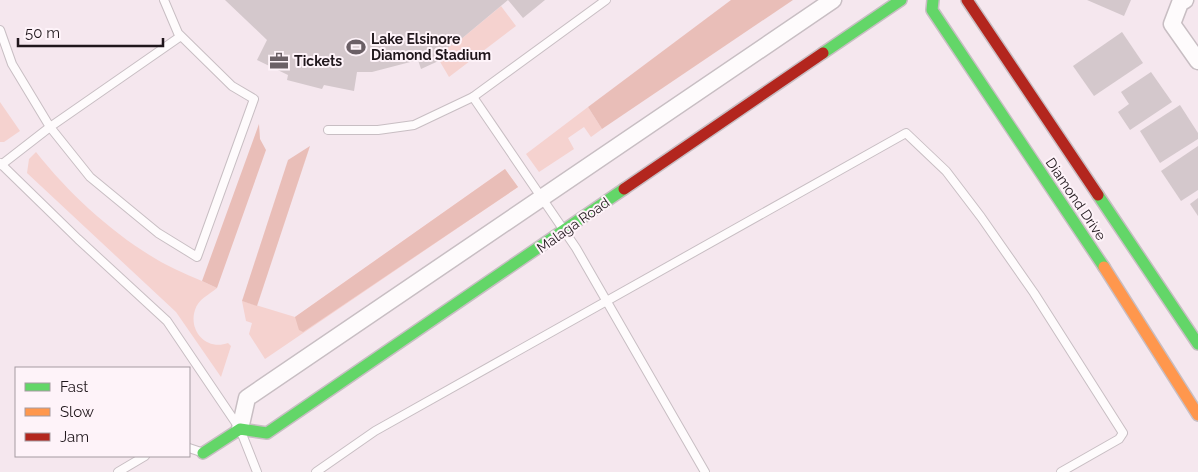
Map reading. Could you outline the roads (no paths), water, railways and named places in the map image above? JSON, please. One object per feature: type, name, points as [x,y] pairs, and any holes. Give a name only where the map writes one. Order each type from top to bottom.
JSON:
[{"type":"street","points":[[203,453],[240,429],[248,398],[833,0]]},
{"type":"street","name":"Malaga Road","points":[[240,429],[267,433],[901,0]]},
{"type":"street","name":"Diamond Drive","points":[[933,0],[932,10],[968,67],[1111,276],[1198,414]]},
{"type":"street","name":"Diamond Drive","points":[[967,0],[1198,344]]},
{"type":"street","points":[[1184,0],[1180,3],[1172,24],[1198,61]]},
{"type":"lane","points":[[0,30],[12,64],[50,127],[90,177],[158,234],[197,257],[254,99],[232,86],[181,36],[164,0]]},
{"type":"lane","points":[[328,130],[378,130],[414,125],[473,97],[606,0]]},
{"type":"lane","points":[[181,36],[50,127],[1,164],[167,321],[240,429],[257,472]]},
{"type":"lane","points":[[473,97],[564,231],[607,301],[705,472]]},
{"type":"lane","points":[[316,472],[375,432],[906,133],[946,171],[981,217],[1034,293],[1123,433],[1119,439],[1061,472]]},
{"type":"lane","points":[[190,448],[203,453]]},
{"type":"lane","points":[[118,472],[143,457]]},
{"type":"place","name":"Lake Elsinore Diamond Stadium","points":[[356,47]]},
{"type":"place","name":"Tickets","points":[[279,61]]}]
